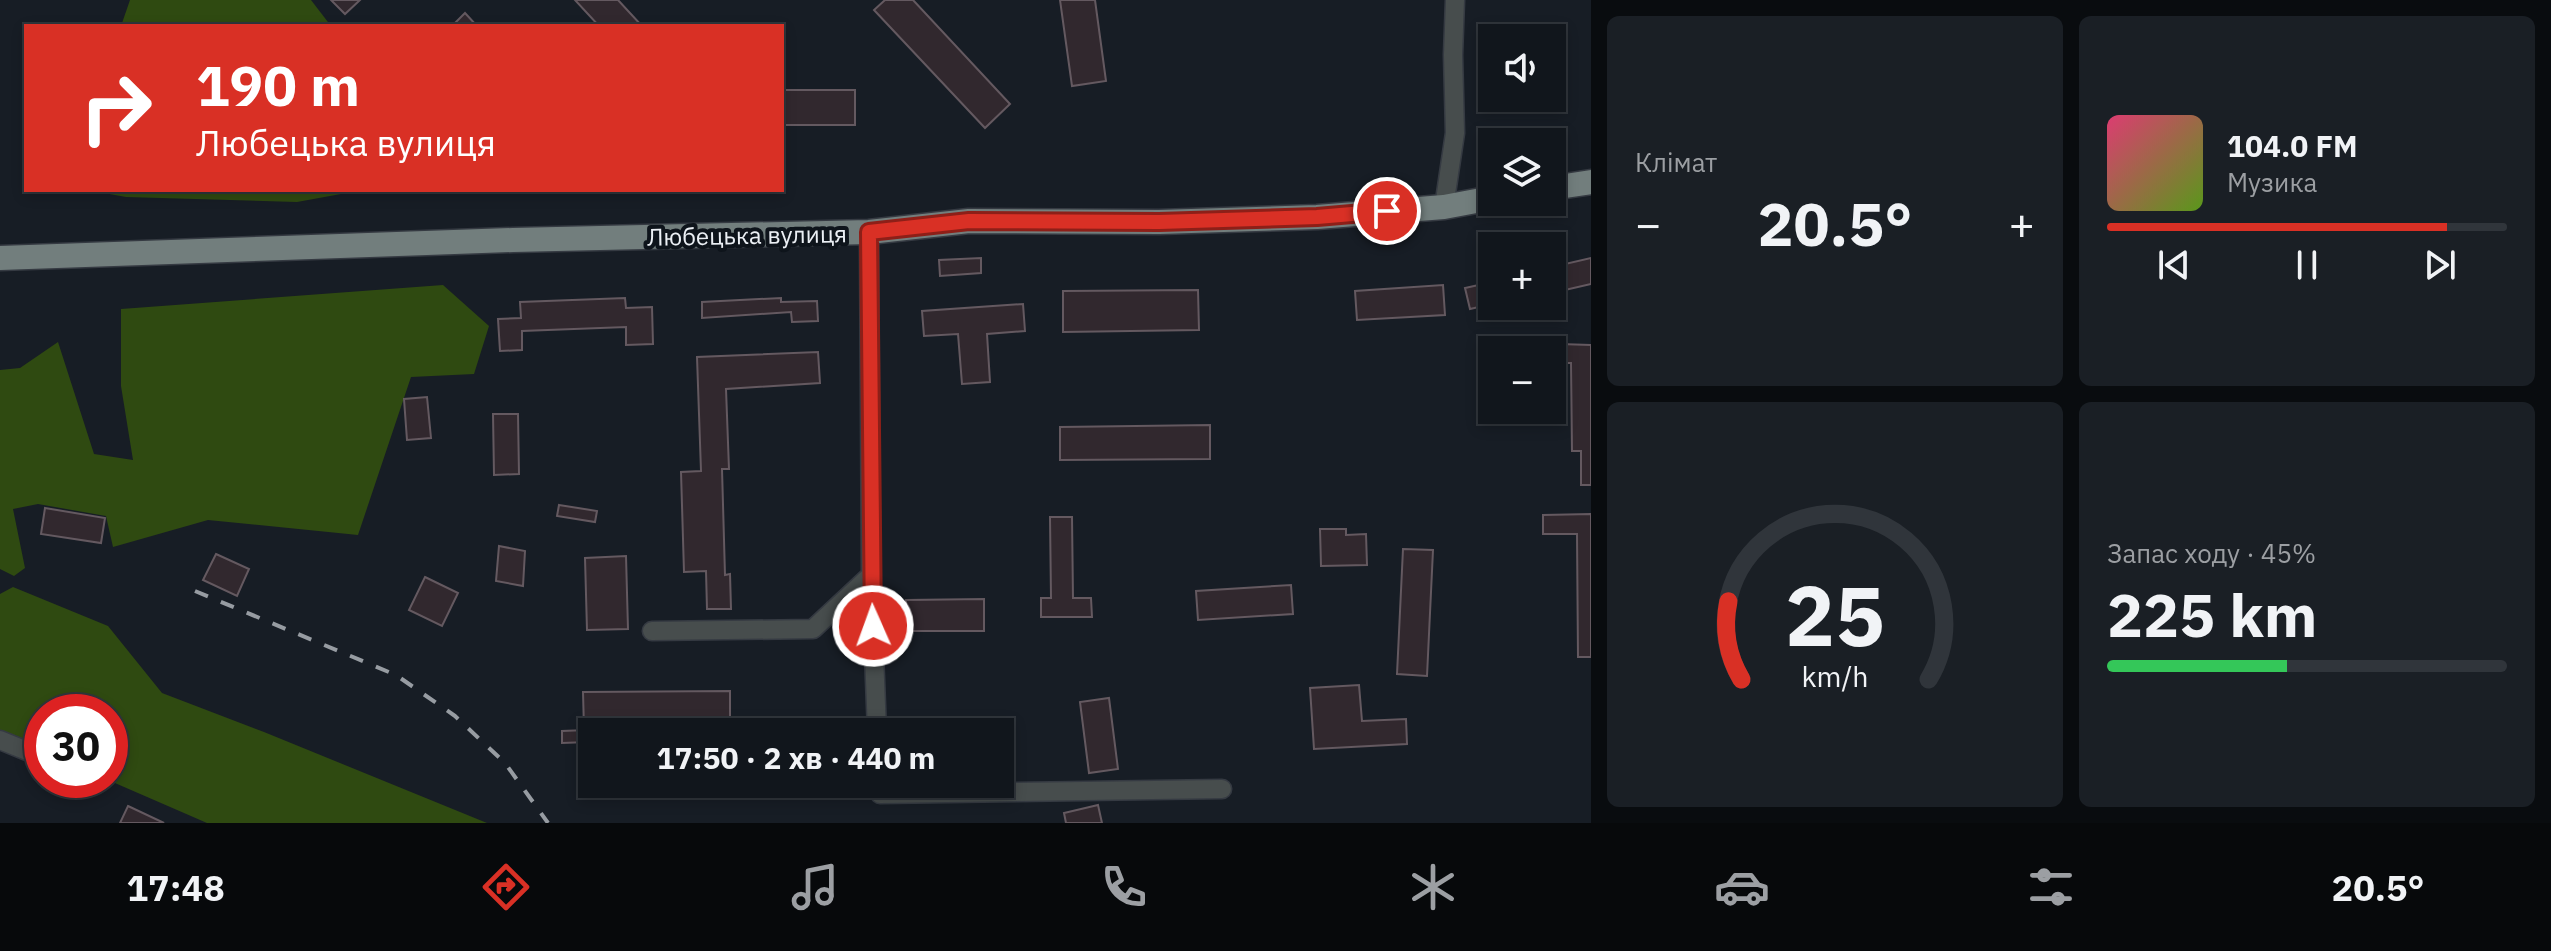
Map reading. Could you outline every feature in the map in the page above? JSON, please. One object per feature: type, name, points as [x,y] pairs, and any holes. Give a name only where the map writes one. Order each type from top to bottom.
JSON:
[{"type":"main road","points":[[1566,186],[1591,182]]},
{"type":"main road","name":"Любецька вулиця","points":[[0,258],[513,240],[869,232],[969,221],[1159,222],[1317,217],[1444,207],[1478,201]]},
{"type":"street","points":[[1444,207],[1455,133],[1455,0]]},
{"type":"street","points":[[869,232],[871,575],[876,718]]},
{"type":"street","points":[[652,631],[813,629],[871,575]]},
{"type":"street","points":[[0,740],[24,750]]},
{"type":"street","points":[[1014,792],[1222,789]]},
{"type":"green space","points":[[130,0],[311,0],[329,24],[122,24]]},
{"type":"green space","points":[[98,192],[352,192],[297,202],[126,197]]},
{"type":"green space","points":[[443,285],[489,326],[474,374],[411,377],[358,535],[208,520],[113,547],[106,516],[38,504],[13,509],[25,568],[14,576],[0,569],[0,370],[20,368],[58,342],[94,454],[133,460],[121,386],[121,309]]},
{"type":"green space","points":[[13,587],[108,626],[162,693],[487,823],[207,823],[128,789],[128,694],[24,694],[24,743],[0,733],[0,594]]},
{"type":"building","points":[[331,0],[360,0],[345,14]]},
{"type":"building","points":[[575,0],[618,0],[640,24],[597,24]]},
{"type":"building","points":[[885,0],[913,0],[1010,104],[985,128],[874,10]]},
{"type":"building","points":[[1060,0],[1095,0],[1106,81],[1072,86]]},
{"type":"building","points":[[465,13],[475,24],[454,24]]},
{"type":"building","points":[[784,90],[855,90],[855,125],[784,125]]},
{"type":"building","points":[[981,258],[981,273],[940,276],[939,260]]},
{"type":"building","points":[[1591,258],[1591,284],[1566,290],[1566,264]]},
{"type":"building","points":[[1443,285],[1445,315],[1357,320],[1355,291]]},
{"type":"building","points":[[1478,285],[1478,307],[1470,309],[1465,288]]},
{"type":"building","points":[[1198,290],[1199,330],[1063,332],[1063,291]]},
{"type":"building","points":[[625,298],[626,308],[652,307],[653,344],[626,345],[626,327],[522,331],[522,350],[500,351],[498,319],[521,318],[520,302]]},
{"type":"building","points":[[781,298],[781,302],[817,301],[818,321],[792,322],[791,312],[702,318],[702,302]]},
{"type":"building","points":[[1023,304],[1025,331],[987,334],[990,382],[962,384],[958,334],[924,336],[922,311]]},
{"type":"building","points":[[1566,344],[1591,345],[1591,485],[1581,485],[1581,451],[1572,451],[1571,363],[1566,363]]},
{"type":"building","points":[[818,352],[820,383],[726,389],[729,469],[722,469],[725,575],[730,574],[731,609],[707,609],[706,571],[684,572],[681,472],[701,471],[697,357]]},
{"type":"building","points":[[427,397],[431,438],[407,440],[404,399]]},
{"type":"building","points":[[493,414],[518,414],[519,474],[494,475]]},
{"type":"building","points":[[1210,425],[1210,459],[1060,460],[1060,427]]},
{"type":"building","points":[[559,505],[597,511],[595,522],[557,516]]},
{"type":"building","points":[[45,508],[105,518],[101,543],[41,534]]},
{"type":"building","points":[[1591,514],[1591,657],[1578,657],[1577,534],[1543,534],[1543,515]]},
{"type":"building","points":[[1050,517],[1072,517],[1073,598],[1091,598],[1092,617],[1041,617],[1041,598],[1051,598]]},
{"type":"building","points":[[1320,529],[1346,529],[1346,535],[1366,534],[1367,565],[1321,566]]},
{"type":"building","points":[[499,546],[525,551],[523,586],[496,581]]},
{"type":"building","points":[[1403,549],[1433,550],[1427,676],[1397,674]]},
{"type":"building","points":[[216,554],[249,569],[237,596],[203,580]]},
{"type":"building","points":[[626,556],[628,629],[587,630],[585,558]]},
{"type":"building","points":[[425,577],[458,593],[442,626],[409,610]]},
{"type":"building","points":[[1291,585],[1293,614],[1198,620],[1196,591]]},
{"type":"building","points":[[984,599],[984,631],[906,631],[906,600]]},
{"type":"building","points":[[1359,685],[1362,721],[1406,719],[1407,744],[1314,749],[1310,688]]},
{"type":"building","points":[[730,691],[730,718],[584,718],[583,692]]},
{"type":"building","points":[[1109,698],[1118,769],[1089,773],[1080,702]]},
{"type":"building","points":[[578,730],[578,742],[562,743],[562,731]]},
{"type":"building","points":[[1098,805],[1102,823],[1066,823],[1064,813]]},
{"type":"building","points":[[128,806],[164,823],[120,823]]},
{"type":"railway","points":[[195,591],[396,675],[455,716],[505,763],[548,823]]},
{"type":"route","points":[[873,626],[869,232],[969,221],[1159,222],[1317,217],[1387,211]]}]
